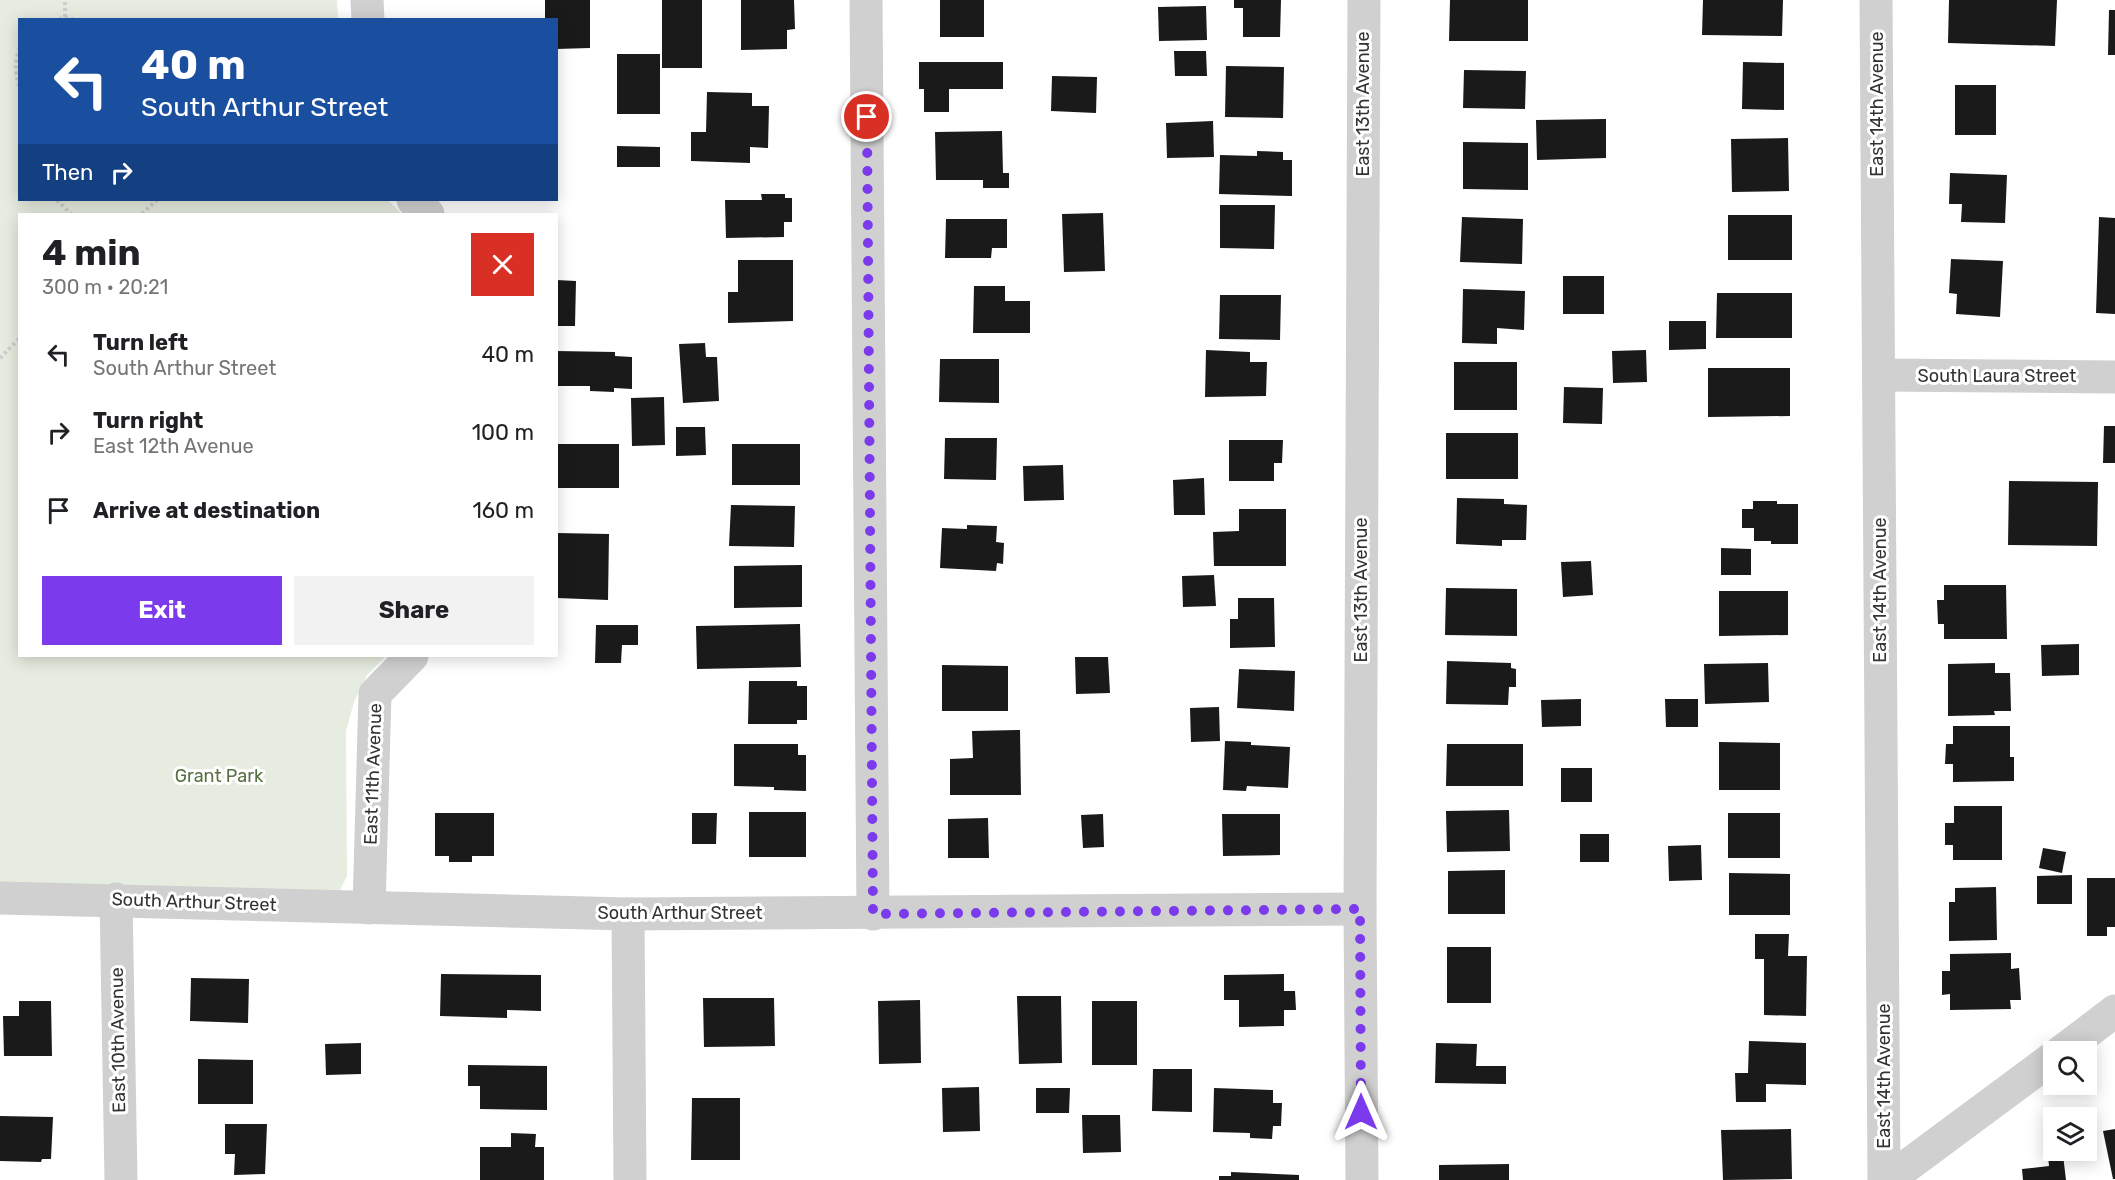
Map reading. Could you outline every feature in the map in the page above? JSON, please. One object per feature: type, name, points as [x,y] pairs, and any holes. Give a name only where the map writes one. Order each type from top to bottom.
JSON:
[{"type":"street","points":[[367,0],[368,18]]},
{"type":"street","points":[[866,0],[873,914]]},
{"type":"street","name":"East 13th Avenue","points":[[1362,1180],[1360,909],[1364,0]]},
{"type":"street","name":"East 14th Avenue","points":[[1876,0],[1886,1180]]},
{"type":"street","points":[[414,201],[427,213]]},
{"type":"street","name":"South Laura Street","points":[[1879,375],[2115,377]]},
{"type":"street","name":"East 11th Avenue","points":[[369,908],[375,694],[411,657]]},
{"type":"street","name":"South Arthur Street","points":[[0,898],[116,899],[628,914],[1360,909]]},
{"type":"street","name":"East 10th Avenue","points":[[116,899],[121,1180]]},
{"type":"street","points":[[628,914],[630,1180]]},
{"type":"street","points":[[2075,1041],[2115,1011]]},
{"type":"street","points":[[1886,1180],[2043,1065]]},
{"type":"path","points":[[65,0],[65,18]]},
{"type":"path","points":[[18,53],[15,71],[18,81]]},
{"type":"path","points":[[58,201],[70,213]]},
{"type":"path","points":[[143,213],[156,201]]},
{"type":"path","points":[[0,358],[18,340]]},
{"type":"green space","name":"Grant Park","points":[[0,0],[337,0],[338,18],[18,18],[18,201],[389,201],[401,213],[18,213],[18,657],[385,657],[367,675],[354,702],[346,731],[347,876],[339,892],[0,893]]},
{"type":"building","points":[[545,0],[590,0],[590,48],[558,49],[558,18],[545,18]]},
{"type":"building","points":[[662,0],[702,0],[702,68],[662,68]]},
{"type":"building","points":[[741,0],[794,0],[795,29],[787,30],[787,49],[741,50]]},
{"type":"building","points":[[940,0],[984,0],[984,37],[940,37]]},
{"type":"building","points":[[1234,0],[1281,0],[1280,37],[1243,37],[1243,8],[1234,8]]},
{"type":"building","points":[[1450,0],[1528,0],[1528,41],[1449,41]]},
{"type":"building","points":[[1703,0],[1783,0],[1782,36],[1702,35]]},
{"type":"building","points":[[1949,0],[2057,0],[2055,46],[1948,43]]},
{"type":"building","points":[[1206,6],[1207,40],[1159,41],[1158,7]]},
{"type":"building","points":[[2109,10],[2115,10],[2115,55],[2108,55]]},
{"type":"building","points":[[1174,51],[1206,51],[1207,76],[1175,76]]},
{"type":"building","points":[[617,54],[660,54],[660,114],[617,114]]},
{"type":"building","points":[[919,62],[1003,62],[1003,89],[949,89],[949,112],[924,112],[924,89],[919,89]]},
{"type":"building","points":[[1743,62],[1784,63],[1784,110],[1742,109]]},
{"type":"building","points":[[1226,66],[1284,67],[1283,118],[1225,117]]},
{"type":"building","points":[[1464,70],[1526,71],[1525,109],[1463,108]]},
{"type":"building","points":[[1052,76],[1097,77],[1096,113],[1051,111]]},
{"type":"building","points":[[1955,85],[1996,85],[1996,135],[1955,135]]},
{"type":"building","points":[[707,92],[752,93],[752,106],[769,106],[768,148],[750,147],[750,163],[691,161],[691,132],[706,132]]},
{"type":"building","points":[[1606,119],[1606,158],[1537,160],[1536,120]]},
{"type":"building","points":[[1213,121],[1214,157],[1167,158],[1166,123]]},
{"type":"building","points":[[1002,131],[1003,173],[1009,173],[1009,188],[983,188],[983,180],[936,180],[935,132]]},
{"type":"building","points":[[1788,138],[1789,191],[1732,192],[1731,139]]},
{"type":"building","points":[[1463,142],[1528,143],[1528,190],[1463,189]]},
{"type":"building","points":[[617,146],[660,147],[660,167],[617,167]]},
{"type":"building","points":[[1257,151],[1283,152],[1283,160],[1292,160],[1292,196],[1219,194],[1220,155],[1257,156]]},
{"type":"building","points":[[1950,173],[2007,175],[2005,223],[1961,222],[1962,204],[1949,204]]},
{"type":"building","points":[[761,194],[785,194],[785,198],[792,198],[792,222],[784,222],[784,237],[726,238],[725,200],[762,200]]},
{"type":"building","points":[[1220,205],[1275,205],[1274,249],[1220,248]]},
{"type":"building","points":[[1103,213],[1105,271],[1064,272],[1062,214]]},
{"type":"building","points":[[1728,215],[1792,215],[1792,260],[1728,260]]},
{"type":"building","points":[[1462,217],[1523,219],[1522,264],[1460,262]]},
{"type":"building","points":[[2099,217],[2115,218],[2115,314],[2096,313]]},
{"type":"building","points":[[946,219],[1007,219],[1007,248],[992,248],[991,258],[945,258]]},
{"type":"building","points":[[1951,259],[2003,261],[2000,317],[1956,314],[1957,294],[1949,293]]},
{"type":"building","points":[[738,260],[793,260],[793,321],[728,323],[728,292],[738,292]]},
{"type":"building","points":[[1563,276],[1604,276],[1604,314],[1563,314]]},
{"type":"building","points":[[558,280],[576,281],[575,326],[558,326]]},
{"type":"building","points":[[974,286],[1005,286],[1005,301],[1030,301],[1030,333],[973,333]]},
{"type":"building","points":[[1463,289],[1525,291],[1524,330],[1497,328],[1497,344],[1462,343]]},
{"type":"building","points":[[1717,293],[1792,293],[1792,338],[1716,338]]},
{"type":"building","points":[[1220,295],[1281,295],[1280,340],[1219,339]]},
{"type":"building","points":[[1669,321],[1706,321],[1706,349],[1669,350]]},
{"type":"building","points":[[705,343],[706,357],[717,357],[719,401],[683,403],[679,344]]},
{"type":"building","points":[[1206,350],[1250,352],[1250,362],[1267,362],[1266,396],[1205,397]]},
{"type":"building","points":[[1646,350],[1647,382],[1613,383],[1612,351]]},
{"type":"building","points":[[558,351],[615,352],[615,356],[632,357],[632,389],[614,388],[614,392],[590,391],[590,386],[558,386]]},
{"type":"building","points":[[940,359],[999,359],[999,403],[939,402]]},
{"type":"building","points":[[1454,362],[1517,362],[1517,410],[1454,410]]},
{"type":"building","points":[[1708,368],[1790,368],[1790,416],[1708,417]]},
{"type":"building","points":[[1564,387],[1603,388],[1602,424],[1563,423]]},
{"type":"building","points":[[664,397],[665,445],[632,446],[631,398]]},
{"type":"building","points":[[2104,426],[2115,426],[2115,463],[2103,463]]},
{"type":"building","points":[[676,427],[705,427],[706,455],[676,456]]},
{"type":"building","points":[[1446,433],[1518,433],[1518,479],[1446,479]]},
{"type":"building","points":[[945,438],[997,438],[996,480],[944,479]]},
{"type":"building","points":[[1229,440],[1283,440],[1282,463],[1274,463],[1274,481],[1229,481]]},
{"type":"building","points":[[558,444],[619,444],[619,488],[558,488]]},
{"type":"building","points":[[732,444],[800,444],[800,485],[732,485]]},
{"type":"building","points":[[1063,465],[1064,500],[1024,501],[1023,466]]},
{"type":"building","points":[[1204,478],[1205,515],[1174,515],[1173,480]]},
{"type":"building","points":[[2009,481],[2098,482],[2097,546],[2008,545]]},
{"type":"building","points":[[1457,498],[1504,499],[1504,504],[1527,505],[1526,540],[1502,540],[1502,546],[1456,544]]},
{"type":"building","points":[[1753,501],[1798,504],[1798,544],[1771,544],[1771,541],[1754,541],[1754,528],[1742,528],[1742,509],[1753,509]]},
{"type":"building","points":[[731,505],[795,506],[794,547],[729,546]]},
{"type":"building","points":[[1239,509],[1286,509],[1286,566],[1214,566],[1213,532],[1239,531]]},
{"type":"building","points":[[967,525],[997,526],[996,542],[1004,543],[1003,564],[997,563],[996,571],[940,568],[942,528],[967,529]]},
{"type":"building","points":[[558,533],[609,534],[608,600],[558,598]]},
{"type":"building","points":[[1721,548],[1751,549],[1751,575],[1721,575]]},
{"type":"building","points":[[1591,561],[1593,595],[1563,597],[1561,562]]},
{"type":"building","points":[[802,565],[802,607],[734,608],[734,566]]},
{"type":"building","points":[[1214,575],[1216,606],[1183,607],[1182,576]]},
{"type":"building","points":[[1944,585],[2006,585],[2007,639],[1944,639],[1944,624],[1938,624],[1937,600],[1944,600]]},
{"type":"building","points":[[1446,588],[1517,589],[1517,636],[1445,635]]},
{"type":"building","points":[[1719,591],[1788,591],[1788,635],[1719,636]]},
{"type":"building","points":[[1238,598],[1274,598],[1275,647],[1230,648],[1230,619],[1238,619]]},
{"type":"building","points":[[800,624],[801,667],[697,669],[696,626]]},
{"type":"building","points":[[596,625],[638,625],[638,645],[622,645],[621,663],[595,663]]},
{"type":"building","points":[[2079,644],[2079,675],[2042,676],[2041,645]]},
{"type":"building","points":[[1075,657],[1108,657],[1110,693],[1076,694]]},
{"type":"building","points":[[1447,661],[1511,663],[1511,668],[1516,669],[1516,687],[1509,687],[1508,705],[1446,704]]},
{"type":"building","points":[[1768,663],[1769,702],[1705,704],[1704,664]]},
{"type":"building","points":[[1995,663],[1995,673],[2010,673],[2011,711],[1994,711],[1995,715],[1948,716],[1948,664]]},
{"type":"building","points":[[942,665],[1008,666],[1008,711],[942,711]]},
{"type":"building","points":[[1239,669],[1295,671],[1294,711],[1237,708]]},
{"type":"building","points":[[749,681],[797,681],[797,686],[807,686],[807,720],[797,720],[797,724],[748,724]]},
{"type":"building","points":[[1581,699],[1581,726],[1542,727],[1541,700]]},
{"type":"building","points":[[1665,699],[1698,699],[1698,727],[1666,727]]},
{"type":"building","points":[[1219,707],[1220,741],[1191,742],[1190,708]]},
{"type":"building","points":[[1953,726],[2010,726],[2010,757],[2014,757],[2014,781],[1953,782],[1953,764],[1945,764],[1946,744],[1953,744]]},
{"type":"building","points":[[1020,730],[1021,795],[950,795],[950,759],[973,758],[972,731]]},
{"type":"building","points":[[1225,741],[1290,747],[1288,788],[1247,786],[1246,791],[1223,790]]},
{"type":"building","points":[[1719,742],[1780,743],[1780,790],[1719,790]]},
{"type":"building","points":[[734,744],[798,744],[798,755],[806,755],[806,791],[734,786]]},
{"type":"building","points":[[1447,744],[1523,744],[1523,786],[1446,786]]},
{"type":"building","points":[[1561,768],[1592,768],[1592,802],[1561,802]]},
{"type":"building","points":[[1954,806],[2002,806],[2002,860],[1953,860],[1953,845],[1945,845],[1945,823],[1954,823]]},
{"type":"building","points":[[1509,810],[1510,851],[1447,852],[1446,811]]},
{"type":"building","points":[[749,812],[806,812],[806,857],[749,857]]},
{"type":"building","points":[[435,813],[494,813],[494,856],[472,856],[472,862],[449,862],[449,856],[435,856]]},
{"type":"building","points":[[692,813],[717,813],[716,844],[692,844]]},
{"type":"building","points":[[1728,813],[1780,813],[1780,858],[1728,858]]},
{"type":"building","points":[[1103,814],[1104,847],[1083,848],[1081,815]]},
{"type":"building","points":[[1222,814],[1280,814],[1280,855],[1223,856]]},
{"type":"building","points":[[988,818],[989,858],[948,858],[948,819]]},
{"type":"building","points":[[1580,834],[1609,834],[1609,862],[1580,862]]},
{"type":"building","points":[[1701,845],[1702,880],[1669,881],[1668,846]]},
{"type":"building","points":[[2043,848],[2066,852],[2062,873],[2039,868]]},
{"type":"building","points":[[1505,870],[1505,914],[1448,914],[1448,871]]},
{"type":"building","points":[[1729,873],[1790,874],[1790,915],[1729,915]]},
{"type":"building","points":[[2072,875],[2072,904],[2037,904],[2037,876]]},
{"type":"building","points":[[2087,878],[2115,878],[2115,927],[2107,927],[2107,936],[2087,936]]},
{"type":"building","points":[[1996,887],[1997,940],[1949,941],[1949,902],[1955,902],[1955,888]]},
{"type":"building","points":[[1755,934],[1789,934],[1788,956],[1807,956],[1806,1016],[1764,1015],[1764,959],[1755,959]]},
{"type":"building","points":[[1447,947],[1491,947],[1491,1003],[1447,1003]]},
{"type":"building","points":[[2011,953],[2011,969],[2019,968],[2021,1000],[2010,1000],[2011,1009],[1950,1010],[1950,994],[1942,995],[1942,971],[1950,971],[1950,954]]},
{"type":"building","points":[[441,974],[541,975],[541,1011],[507,1010],[507,1018],[440,1016]]},
{"type":"building","points":[[1284,974],[1284,991],[1295,991],[1296,1010],[1284,1010],[1284,1026],[1239,1027],[1239,1000],[1224,1000],[1224,975]]},
{"type":"building","points":[[191,978],[249,979],[248,1023],[190,1021]]},
{"type":"building","points":[[1017,996],[1061,996],[1062,1063],[1019,1064]]},
{"type":"building","points":[[703,998],[774,998],[775,1046],[704,1047]]},
{"type":"building","points":[[920,1000],[921,1063],[879,1064],[878,1001]]},
{"type":"building","points":[[19,1001],[51,1001],[52,1056],[4,1056],[3,1016],[19,1016]]},
{"type":"building","points":[[1092,1001],[1137,1001],[1137,1065],[1092,1065]]},
{"type":"building","points":[[1749,1041],[1806,1043],[1806,1085],[1766,1084],[1766,1102],[1736,1102],[1735,1073],[1748,1073]]},
{"type":"building","points":[[361,1043],[361,1074],[326,1075],[325,1044]]},
{"type":"building","points":[[1436,1043],[1477,1044],[1476,1066],[1506,1066],[1506,1084],[1435,1083]]},
{"type":"building","points":[[198,1059],[253,1060],[253,1104],[198,1104]]},
{"type":"building","points":[[468,1065],[547,1066],[547,1110],[480,1109],[480,1086],[468,1086]]},
{"type":"building","points":[[1153,1069],[1192,1069],[1192,1112],[1152,1111]]},
{"type":"building","points":[[979,1087],[980,1131],[943,1132],[942,1088]]},
{"type":"building","points":[[1036,1088],[1070,1088],[1069,1113],[1036,1113]]},
{"type":"building","points":[[1214,1088],[1273,1090],[1273,1103],[1282,1103],[1281,1126],[1273,1126],[1272,1139],[1250,1138],[1250,1133],[1213,1132]]},
{"type":"building","points":[[692,1098],[740,1098],[740,1160],[691,1160]]},
{"type":"building","points":[[1082,1115],[1120,1115],[1121,1152],[1083,1153]]},
{"type":"building","points":[[0,1116],[53,1117],[51,1159],[42,1159],[41,1162],[0,1161]]},
{"type":"building","points":[[225,1124],[267,1124],[265,1174],[234,1175],[235,1154],[225,1154]]},
{"type":"building","points":[[1791,1129],[1792,1179],[1723,1180],[1721,1130]]},
{"type":"building","points":[[2115,1129],[2115,1179],[2113,1179],[2103,1131]]},
{"type":"building","points":[[511,1133],[536,1134],[535,1147],[544,1147],[544,1180],[480,1180],[480,1147],[511,1147]]},
{"type":"building","points":[[2048,1161],[2064,1161],[2066,1180],[2023,1180],[2022,1169],[2049,1166]]},
{"type":"building","points":[[1509,1164],[1509,1180],[1439,1180],[1439,1165]]},
{"type":"building","points":[[1231,1172],[1299,1175],[1299,1180],[1219,1180],[1219,1176],[1231,1176]]},
{"type":"route","points":[[867,117],[873,914],[1360,909],[1361,1112]]}]
